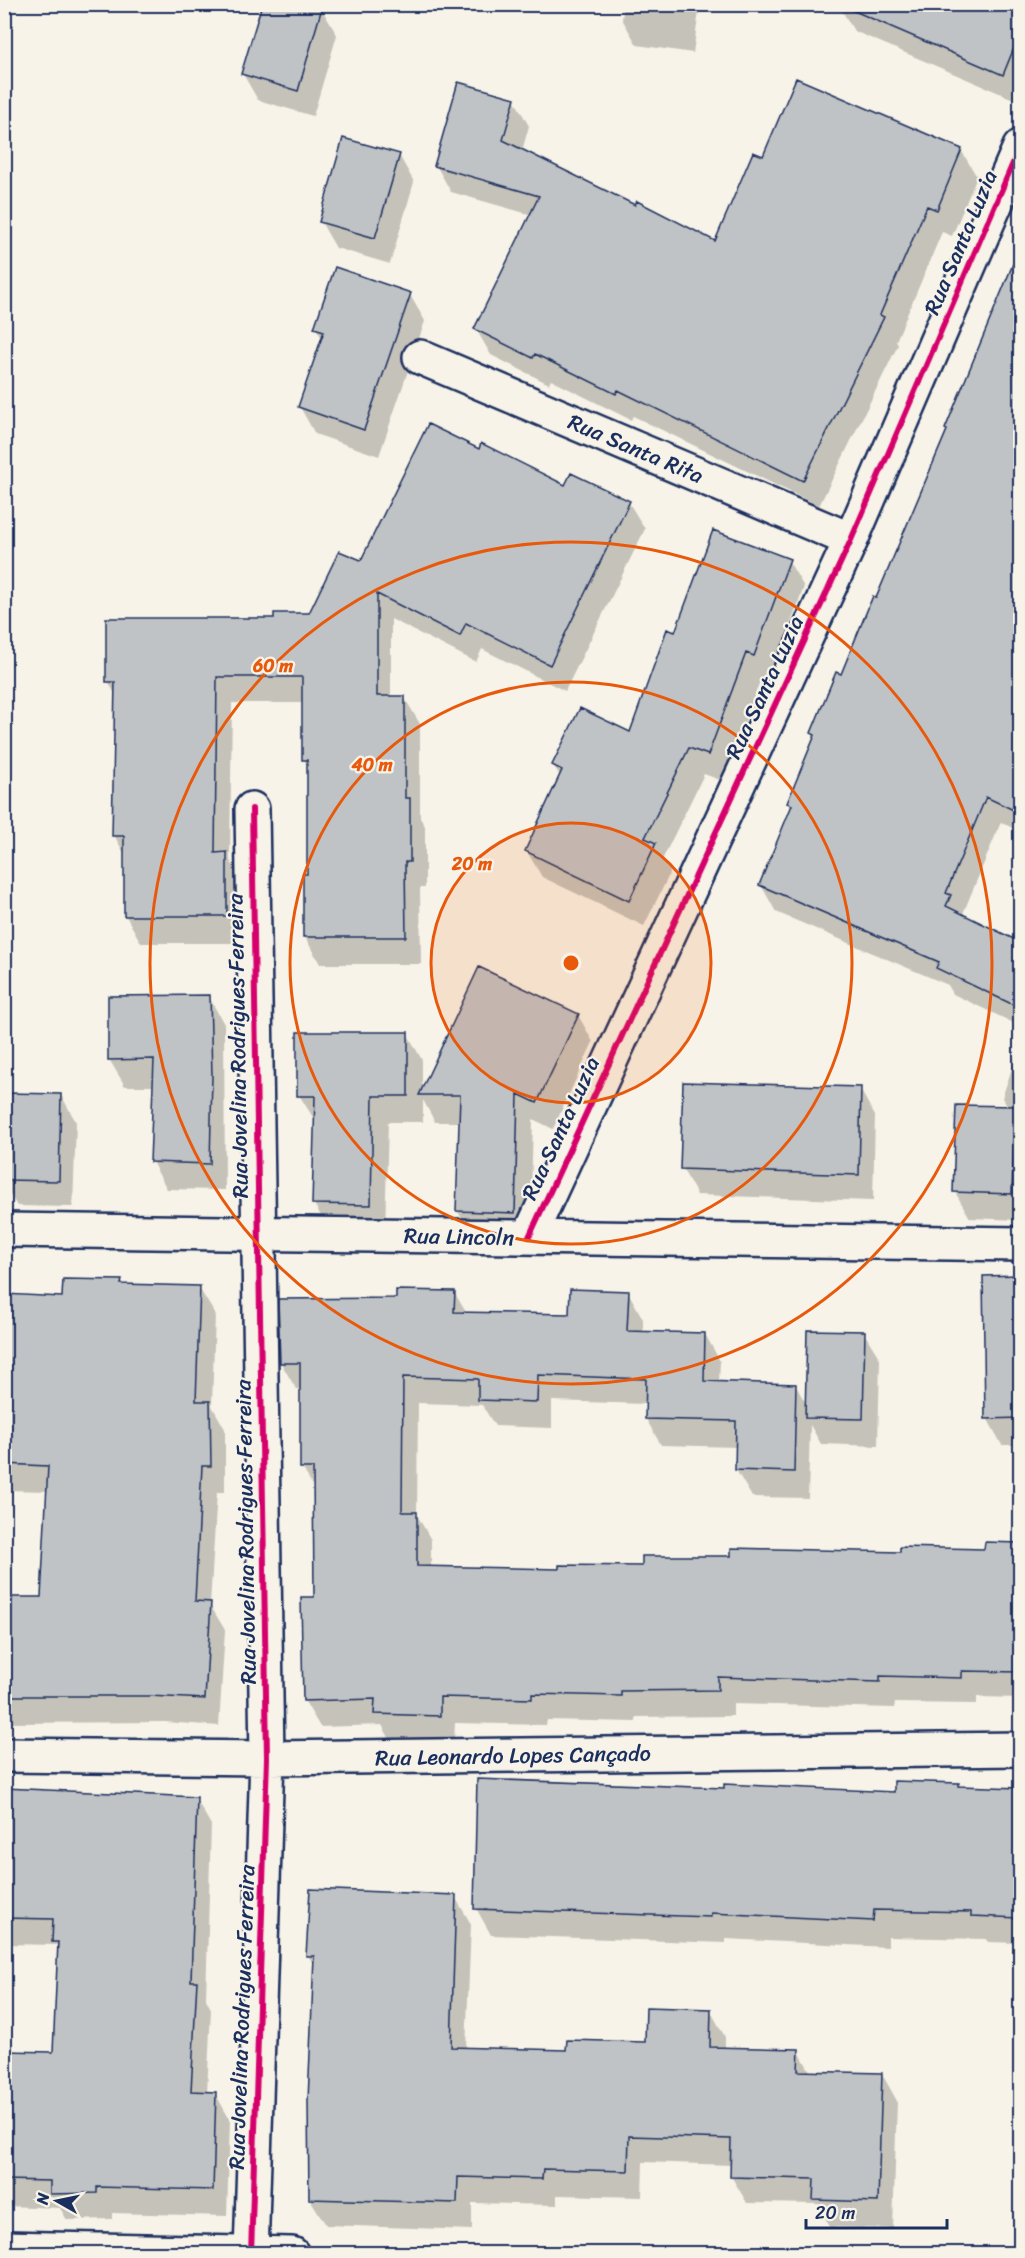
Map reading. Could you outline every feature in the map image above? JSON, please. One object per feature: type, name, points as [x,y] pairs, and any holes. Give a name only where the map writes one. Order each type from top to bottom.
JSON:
[{"type":"street","name":"Rua Santa Luzia","points":[[530,1237],[851,540],[1020,147]]},
{"type":"street","name":"Rua Santa Rita","points":[[420,357],[851,540]]},
{"type":"street","name":"Rua Jovelina Rodrigues Ferreira","points":[[251,2253],[267,1758],[252,809]]},
{"type":"street","name":"Rua Lincoln","points":[[4,1230],[1020,1244]]},
{"type":"street","name":"Rua Leonardo Lopes Cançado","points":[[4,1755],[267,1758],[1020,1749]]},
{"type":"street","points":[[4,2248],[292,2253]]},
{"type":"building","points":[[262,4],[323,4],[298,91],[241,74]]},
{"type":"building","points":[[838,4],[1005,4],[1020,11],[1020,33],[1003,75]]},
{"type":"building","points":[[796,78],[962,149],[937,210],[927,206],[880,315],[884,317],[803,481],[618,390],[616,394],[535,354],[533,358],[474,329],[539,196],[434,166],[458,82],[515,98],[503,140],[635,205],[637,201],[715,241],[753,152],[763,156]]},
{"type":"building","points":[[343,138],[400,154],[375,238],[319,222]]},
{"type":"building","points":[[1020,247],[1020,813],[986,797],[946,893],[951,895],[946,906],[1020,942],[1020,1008],[936,968],[939,962],[759,885],[792,805],[787,803],[815,735],[811,733],[836,672],[841,674],[873,596],[876,598],[947,430],[945,429]]},
{"type":"building","points":[[335,267],[411,293],[364,430],[298,407],[324,331],[314,328]]},
{"type":"building","points":[[428,424],[479,449],[481,443],[565,485],[571,473],[630,501],[550,665],[466,623],[460,636],[377,594],[377,696],[405,696],[405,798],[410,798],[410,862],[405,862],[406,937],[303,937],[303,874],[307,874],[307,760],[302,760],[302,677],[217,677],[215,853],[227,852],[227,916],[124,916],[124,836],[112,836],[115,682],[106,682],[106,618],[274,618],[274,613],[309,613],[339,551],[361,560]]},
{"type":"building","points":[[713,530],[790,559],[754,656],[746,653],[708,755],[689,748],[645,838],[656,843],[629,901],[525,851],[562,770],[552,765],[580,708],[630,732],[667,629],[675,632]]},
{"type":"building","points":[[479,967],[579,1014],[537,1103],[518,1094],[515,1213],[456,1211],[460,1095],[419,1095]]},
{"type":"building","points":[[210,995],[212,1076],[210,1164],[150,1162],[154,1059],[108,1060],[108,996]]},
{"type":"building","points":[[297,1032],[408,1032],[408,1096],[373,1096],[371,1205],[312,1204],[315,1096],[297,1096]]},
{"type":"building","points":[[683,1082],[861,1087],[859,1175],[680,1169]]},
{"type":"building","points":[[4,1093],[61,1094],[59,1181],[4,1180]]},
{"type":"building","points":[[956,1105],[1015,1106],[1012,1194],[953,1192]]},
{"type":"building","points":[[1020,1275],[1020,1418],[985,1419],[983,1276]]},
{"type":"building","points":[[63,1279],[122,1280],[121,1284],[200,1286],[196,1401],[210,1401],[211,1466],[202,1466],[195,1601],[211,1602],[205,1699],[149,1696],[4,1696],[4,1597],[41,1597],[48,1466],[4,1464],[4,1294],[62,1297]]},
{"type":"building","points":[[570,1289],[629,1291],[627,1331],[705,1333],[704,1381],[796,1384],[794,1472],[735,1470],[736,1421],[645,1419],[646,1379],[538,1375],[537,1402],[478,1400],[478,1379],[403,1377],[402,1512],[417,1512],[417,1566],[559,1569],[559,1565],[642,1566],[642,1556],[731,1556],[731,1548],[900,1552],[900,1547],[984,1549],[985,1542],[1020,1543],[1020,1672],[962,1671],[962,1678],[880,1676],[880,1682],[718,1677],[718,1690],[621,1691],[621,1696],[532,1694],[532,1699],[440,1697],[440,1716],[374,1714],[375,1699],[303,1701],[301,1597],[314,1597],[313,1468],[300,1468],[300,1363],[280,1363],[278,1299],[396,1298],[396,1290],[455,1291],[454,1312],[569,1314]]},
{"type":"building","points":[[807,1330],[865,1331],[863,1419],[805,1418]]},
{"type":"building","points":[[477,1779],[724,1788],[724,1784],[894,1792],[894,1781],[1020,1788],[1020,1918],[971,1916],[971,1912],[874,1910],[873,1921],[711,1913],[711,1917],[474,1909]]},
{"type":"building","points":[[4,1788],[197,1797],[191,1981],[197,1981],[191,2091],[216,2092],[213,2190],[97,2187],[97,2193],[50,2194],[50,2181],[4,2180],[4,2051],[53,2052],[58,1942],[52,1942],[53,1919],[4,1918]]},
{"type":"building","points":[[310,1889],[456,1895],[451,2047],[566,2050],[567,2040],[645,2042],[646,2007],[711,2009],[710,2047],[799,2049],[798,2071],[882,2073],[878,2202],[813,2200],[814,2179],[730,2177],[731,2139],[629,2136],[628,2171],[543,2169],[542,2179],[458,2177],[457,2203],[309,2199],[308,2101],[314,1956],[306,1956]]},
{"type":"cycle path","points":[[529,1237],[851,540],[1020,147]]},
{"type":"cycle path","points":[[251,2254],[267,1758],[252,809]]}]
